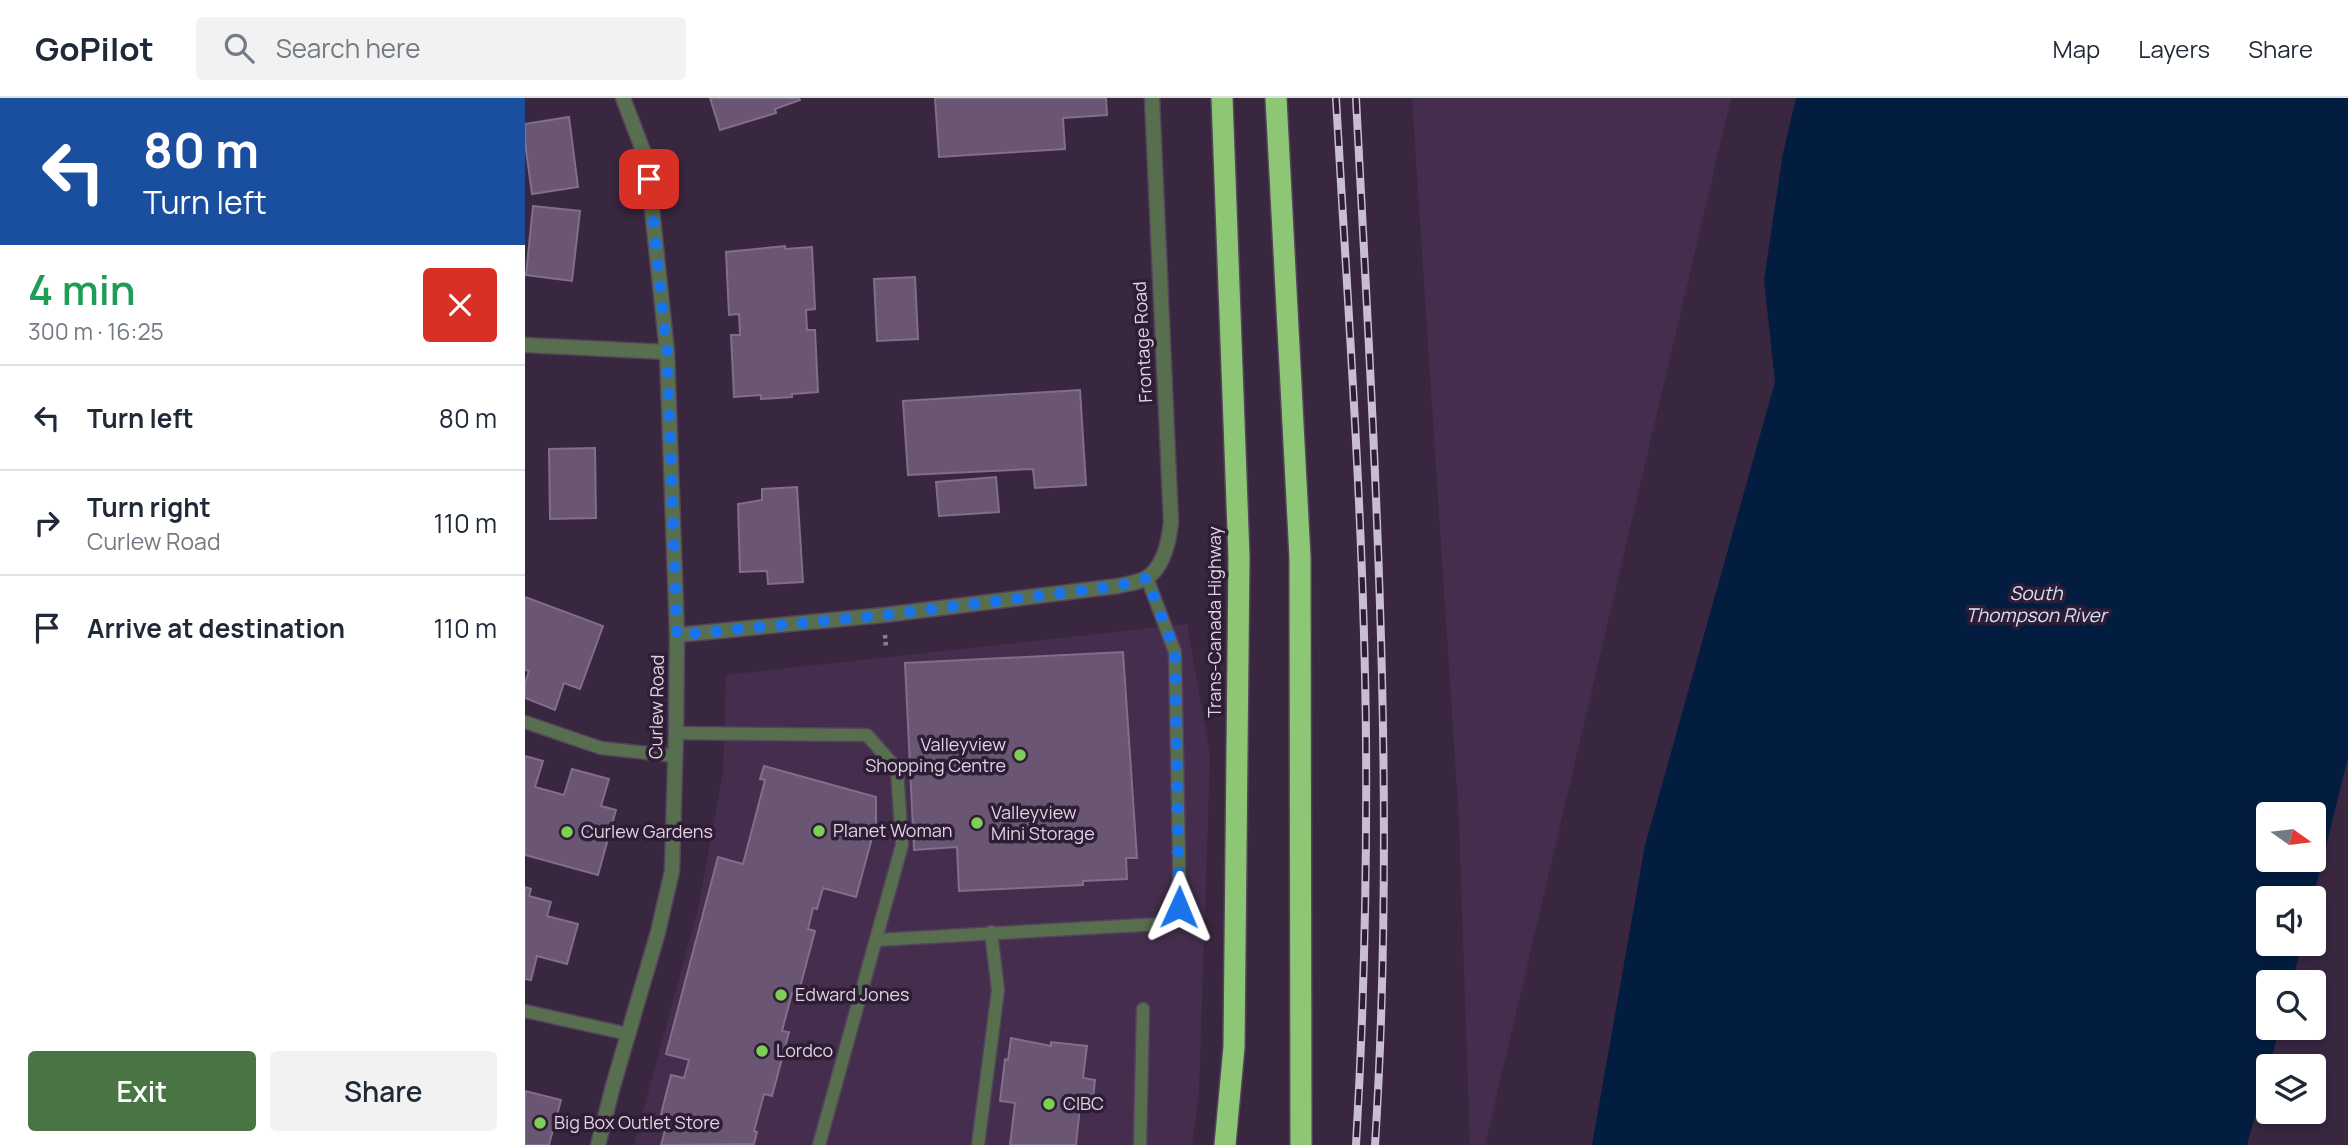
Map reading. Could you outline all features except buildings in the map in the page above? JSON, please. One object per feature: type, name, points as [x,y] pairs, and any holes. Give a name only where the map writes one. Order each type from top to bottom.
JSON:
[{"type":"highway","name":"Trans-Canada Highway","points":[[1222,98],[1239,556],[1234,1046],[1225,1145]]},
{"type":"highway","points":[[1276,98],[1300,558],[1301,1145]]},
{"type":"highway","points":[[1219,1145],[1234,1046]]},
{"type":"street","name":"Curlew Road","points":[[599,1145],[673,871],[677,635],[667,352],[647,161],[623,98]]},
{"type":"street","name":"Frontage Road","points":[[1147,578],[1160,562],[1169,542],[1171,522],[1152,98]]},
{"type":"street","points":[[525,345],[667,352]]},
{"type":"street","points":[[677,635],[884,615],[1118,586],[1147,578]]},
{"type":"lane","points":[[876,940],[1160,923],[1173,920],[1179,907],[1175,652],[1147,578]]},
{"type":"lane","points":[[525,722],[601,748],[675,757]]},
{"type":"lane","points":[[676,733],[867,735],[897,769],[902,845],[819,1145]]},
{"type":"lane","points":[[978,1145],[997,990],[991,932]]},
{"type":"lane","points":[[1140,1145],[1143,1009]]},
{"type":"lane","points":[[525,1011],[628,1034]]},
{"type":"shaded area","points":[[1412,98],[1731,98],[1485,1145],[1470,1145],[1459,821]]},
{"type":"shaded area","name":"Valleyview Shopping Centre","points":[[1187,624],[1210,756],[1199,1090],[1192,1145],[634,1145],[698,909],[723,772],[726,675]]},
{"type":"water","name":"South Thompson River","points":[[1796,98],[2348,98],[2348,758],[2326,846],[2326,802],[2256,802],[2256,872],[2320,872],[2316,886],[2256,886],[2256,956],[2299,956],[2295,970],[2256,970],[2256,1040],[2276,1040],[2272,1054],[2256,1054],[2256,1113],[2247,1145],[1592,1145],[1645,845],[1775,382],[1764,280],[1783,153]]},
{"type":"railway","points":[[1336,98],[1355,418],[1365,658],[1365,891],[1356,1145]]},
{"type":"railway","points":[[1356,98],[1381,622],[1384,883],[1375,1145]]},
{"type":"place","name":"Valleyview Shopping Centre","points":[[1020,755]]},
{"type":"place","name":"Valleyview Mini Storage","points":[[977,823]]},
{"type":"place","name":"Planet Woman","points":[[819,831]]},
{"type":"place","name":"Curlew Gardens","points":[[567,832]]},
{"type":"place","name":"Edward Jones","points":[[781,995]]},
{"type":"place","name":"Lordco","points":[[762,1051]]},
{"type":"place","name":"CIBC","points":[[1049,1104]]},
{"type":"place","name":"Big Box Outlet Store","points":[[540,1123]]},
{"type":"route","points":[[649,179],[667,352],[677,635],[884,615],[1118,586],[1147,578],[1175,652],[1179,907]]}]
